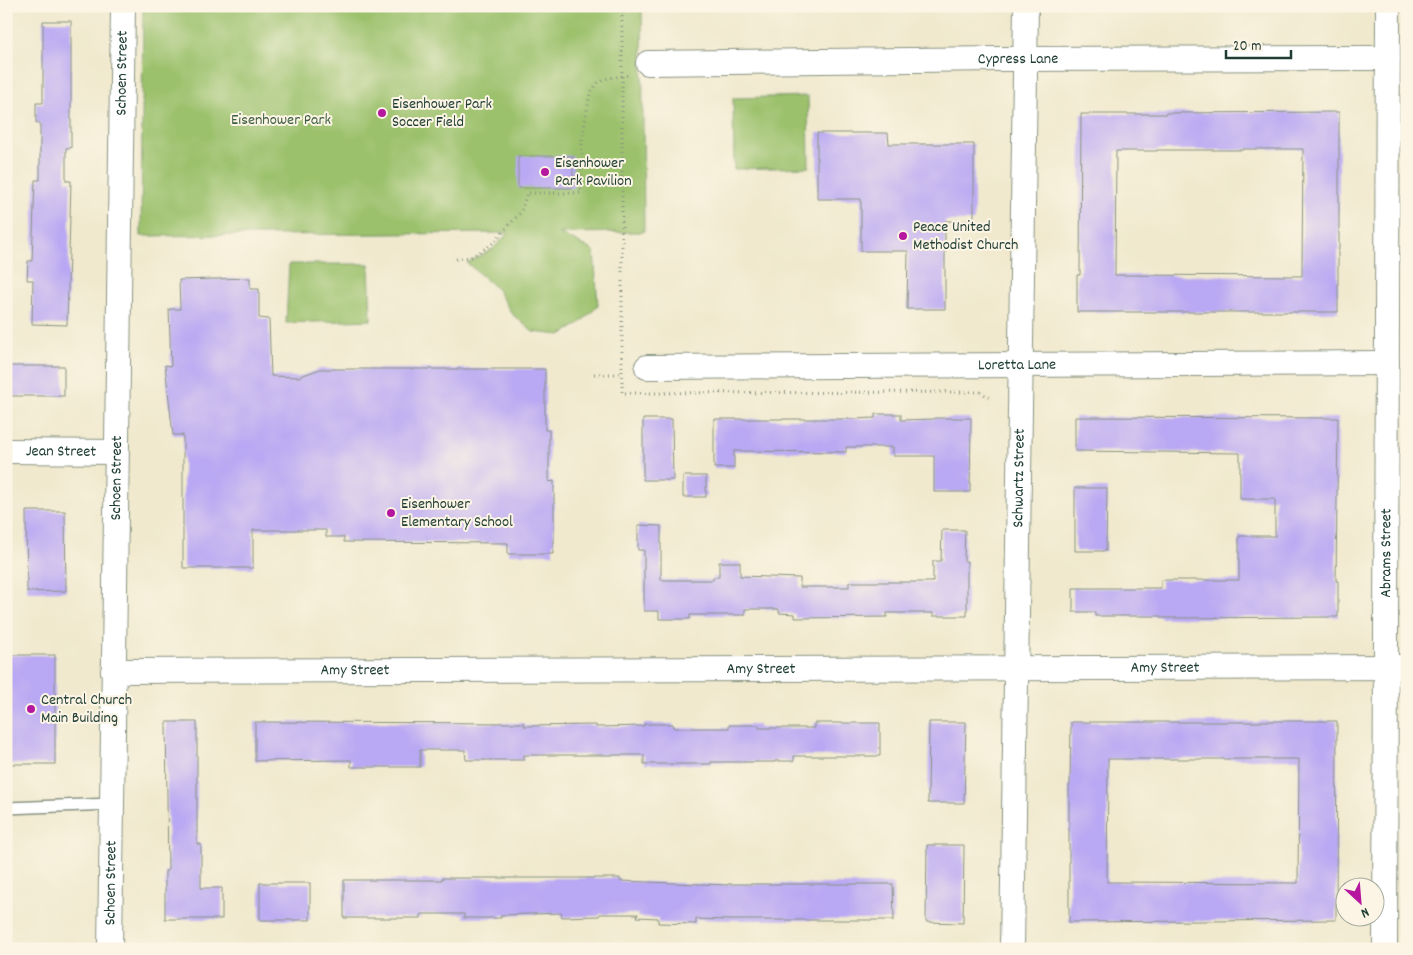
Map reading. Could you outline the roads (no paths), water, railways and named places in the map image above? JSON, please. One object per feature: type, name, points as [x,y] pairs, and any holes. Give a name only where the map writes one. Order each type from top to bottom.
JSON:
[{"type":"street","name":"Schoen Street","points":[[110,949],[123,6]]},
{"type":"street","name":"Schwartz Street","points":[[1012,949],[1026,6]]},
{"type":"street","name":"Abrams Street","points":[[1385,949],[1396,668],[1387,363],[1388,6]]},
{"type":"street","name":"Cypress Lane","points":[[648,63],[1388,58]]},
{"type":"street","name":"Loretta Lane","points":[[648,367],[1387,363]]},
{"type":"street","name":"Jean Street","points":[[6,451],[116,452]]},
{"type":"street","name":"Amy Street","points":[[113,671],[1396,668]]},
{"type":"lane","points":[[6,808],[112,804]]},
{"type":"place","name":"Eisenhower Park Soccer Field","points":[[382,113]]},
{"type":"place","name":"Eisenhower Park Pavilion","points":[[545,172]]},
{"type":"place","name":"Peace United Methodist Church","points":[[903,236]]},
{"type":"place","name":"Eisenhower Elementary School","points":[[391,513]]},
{"type":"place","name":"Central Church Main Building","points":[[31,709]]},
{"type":"park label","name":"Eisenhower Park","points":[[281,120]]}]
